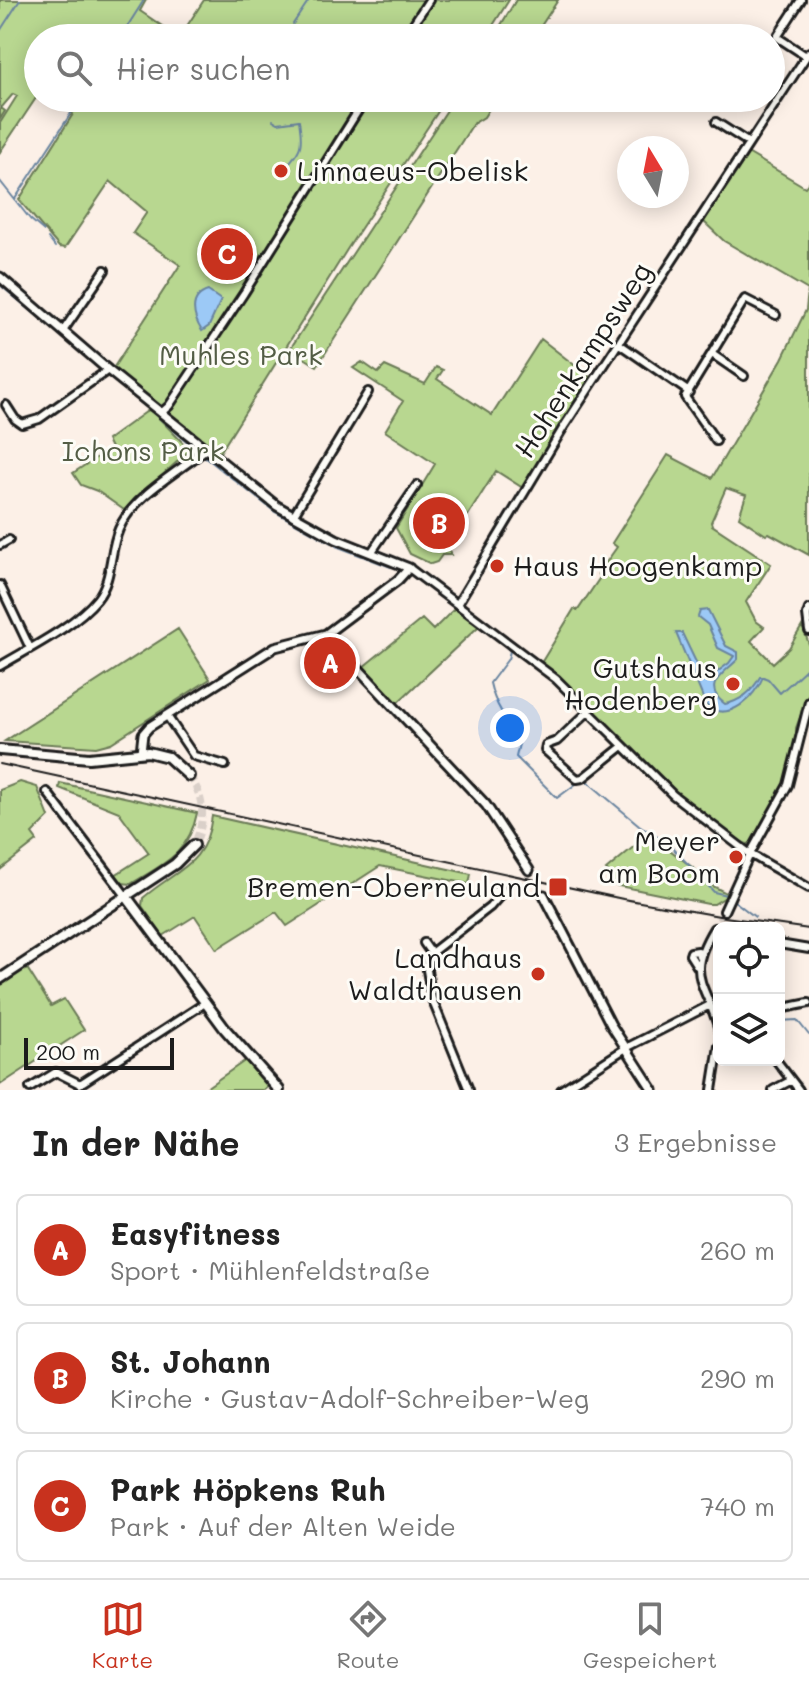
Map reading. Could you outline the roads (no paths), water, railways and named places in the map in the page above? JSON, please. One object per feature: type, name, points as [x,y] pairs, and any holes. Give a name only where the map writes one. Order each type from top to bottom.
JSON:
[{"type":"main road","points":[[0,750],[89,758],[141,752],[168,757],[189,776]]},
{"type":"main road","points":[[0,979],[175,864],[194,845]]},
{"type":"main road","points":[[126,896],[205,1003],[279,1090]]},
{"type":"street","points":[[413,24],[429,0]]},
{"type":"street","points":[[785,25],[801,0]]},
{"type":"street","name":"Hohenkampsweg","points":[[785,41],[808,54],[785,89]]},
{"type":"street","points":[[161,413],[169,406],[237,303],[357,112]]},
{"type":"street","name":"Hohenkampsweg","points":[[458,603],[557,438],[770,112]]},
{"type":"street","points":[[716,122],[749,143]]},
{"type":"street","points":[[63,331],[105,270]]},
{"type":"street","points":[[0,277],[205,450],[293,516],[336,539],[409,568],[458,603],[556,679],[673,795],[750,854],[809,888]]},
{"type":"street","points":[[716,441],[685,397],[745,299],[776,315]]},
{"type":"street","points":[[618,343],[689,392]]},
{"type":"street","points":[[712,354],[744,376]]},
{"type":"street","points":[[6,405],[22,424],[39,419],[108,370]]},
{"type":"street","points":[[293,516],[368,392]]},
{"type":"street","points":[[0,666],[84,613],[98,598],[107,581],[117,534],[124,519],[149,493],[205,450]]},
{"type":"street","points":[[371,553],[417,485]]},
{"type":"street","points":[[0,545],[9,540]]},
{"type":"street","points":[[141,752],[143,734],[167,716],[275,647],[326,634],[398,580],[409,568]]},
{"type":"street","points":[[0,585],[30,648]]},
{"type":"street","points":[[809,609],[809,631]]},
{"type":"street","points":[[326,634],[486,805],[529,870]]},
{"type":"street","points":[[724,911],[750,854],[788,785],[809,702]]},
{"type":"street","points":[[590,710],[557,741],[546,745],[545,750],[550,756],[577,779],[583,778],[623,746]]},
{"type":"street","points":[[167,716],[194,756],[225,765]]},
{"type":"street","points":[[47,792],[126,896]]},
{"type":"street","points":[[544,895],[611,1025],[653,1090]]},
{"type":"street","points":[[469,1090],[432,999],[427,970],[431,953],[490,907],[498,897]]},
{"type":"street","points":[[713,930],[697,966],[713,1010]]},
{"type":"street","points":[[424,943],[431,953]]},
{"type":"street","points":[[785,945],[809,949]]},
{"type":"street","points":[[30,1088],[56,1072],[80,1084],[205,1003]]},
{"type":"street","points":[[785,1008],[809,1003]]},
{"type":"street","points":[[561,1090],[626,1048],[710,1005]]},
{"type":"street","points":[[712,1090],[716,1066]]},
{"type":"street","points":[[780,1066],[799,1090]]},
{"type":"street","points":[[773,1090],[790,1081]]},
{"type":"water","points":[[208,291],[221,300],[209,326],[202,331],[194,308],[197,298]]},
{"type":"water","points":[[708,610],[726,646],[738,652],[738,659],[714,685],[718,697],[725,704],[741,698],[763,677],[747,700],[732,710],[714,710],[706,705],[676,633],[682,633],[705,681],[734,656],[718,648],[708,625],[698,617],[700,611]]},
{"type":"waterway","points":[[0,31],[20,0]]},
{"type":"waterway","points":[[129,24],[144,0]]},
{"type":"waterway","points":[[293,24],[309,0]]},
{"type":"waterway","points":[[15,199],[72,112]]},
{"type":"waterway","points":[[273,120],[278,123],[299,120],[300,146],[285,173]]},
{"type":"waterway","points":[[0,181],[30,219],[44,231]]},
{"type":"waterway","points":[[48,238],[55,247]]},
{"type":"waterway","points":[[0,285],[102,370]]},
{"type":"waterway","points":[[108,375],[197,450]]},
{"type":"waterway","points":[[204,456],[275,512],[331,543]]},
{"type":"waterway","points":[[336,546],[391,567]]},
{"type":"waterway","points":[[412,574],[455,607]]},
{"type":"waterway","points":[[461,612],[497,639]]},
{"type":"waterway","points":[[503,644],[510,651],[508,659],[490,683],[501,712],[521,735],[516,757],[557,798],[580,781],[588,782],[639,825],[670,845],[714,892],[726,895]]},
{"type":"waterway","points":[[763,677],[780,693],[807,668]]},
{"type":"waterway","points":[[733,900],[755,917]]},
{"type":"waterway","points":[[785,1021],[797,1020],[809,1035]]},
{"type":"tunnel","points":[[189,776],[198,792],[202,809],[201,827],[194,845]]},
{"type":"tunnel","points":[[529,870],[544,895]]},
{"type":"tunnel","points":[[718,922],[724,911]]},
{"type":"railway","points":[[0,764],[623,899],[809,929]]},
{"type":"place","name":"Linnaeus-Obelisk","points":[[281,171]]},
{"type":"place","name":"Park Höpkens Ruh","points":[[227,254]]},
{"type":"place","name":"St. Johann","points":[[439,523]]},
{"type":"place","name":"Haus Hoogenkamp","points":[[497,566]]},
{"type":"place","name":"Easyfitness","points":[[330,663]]},
{"type":"place","name":"Gutshaus Hodenberg","points":[[733,684]]},
{"type":"place","name":"Meyer am Boom","points":[[736,857]]},
{"type":"place","name":"Bremen-Oberneuland","points":[[558,887]]},
{"type":"place","name":"Landhaus Waldthausen","points":[[538,974]]},
{"type":"park label","name":"Muhles Park","points":[[241,355]]},
{"type":"park label","name":"Ichons Park","points":[[143,451]]}]
